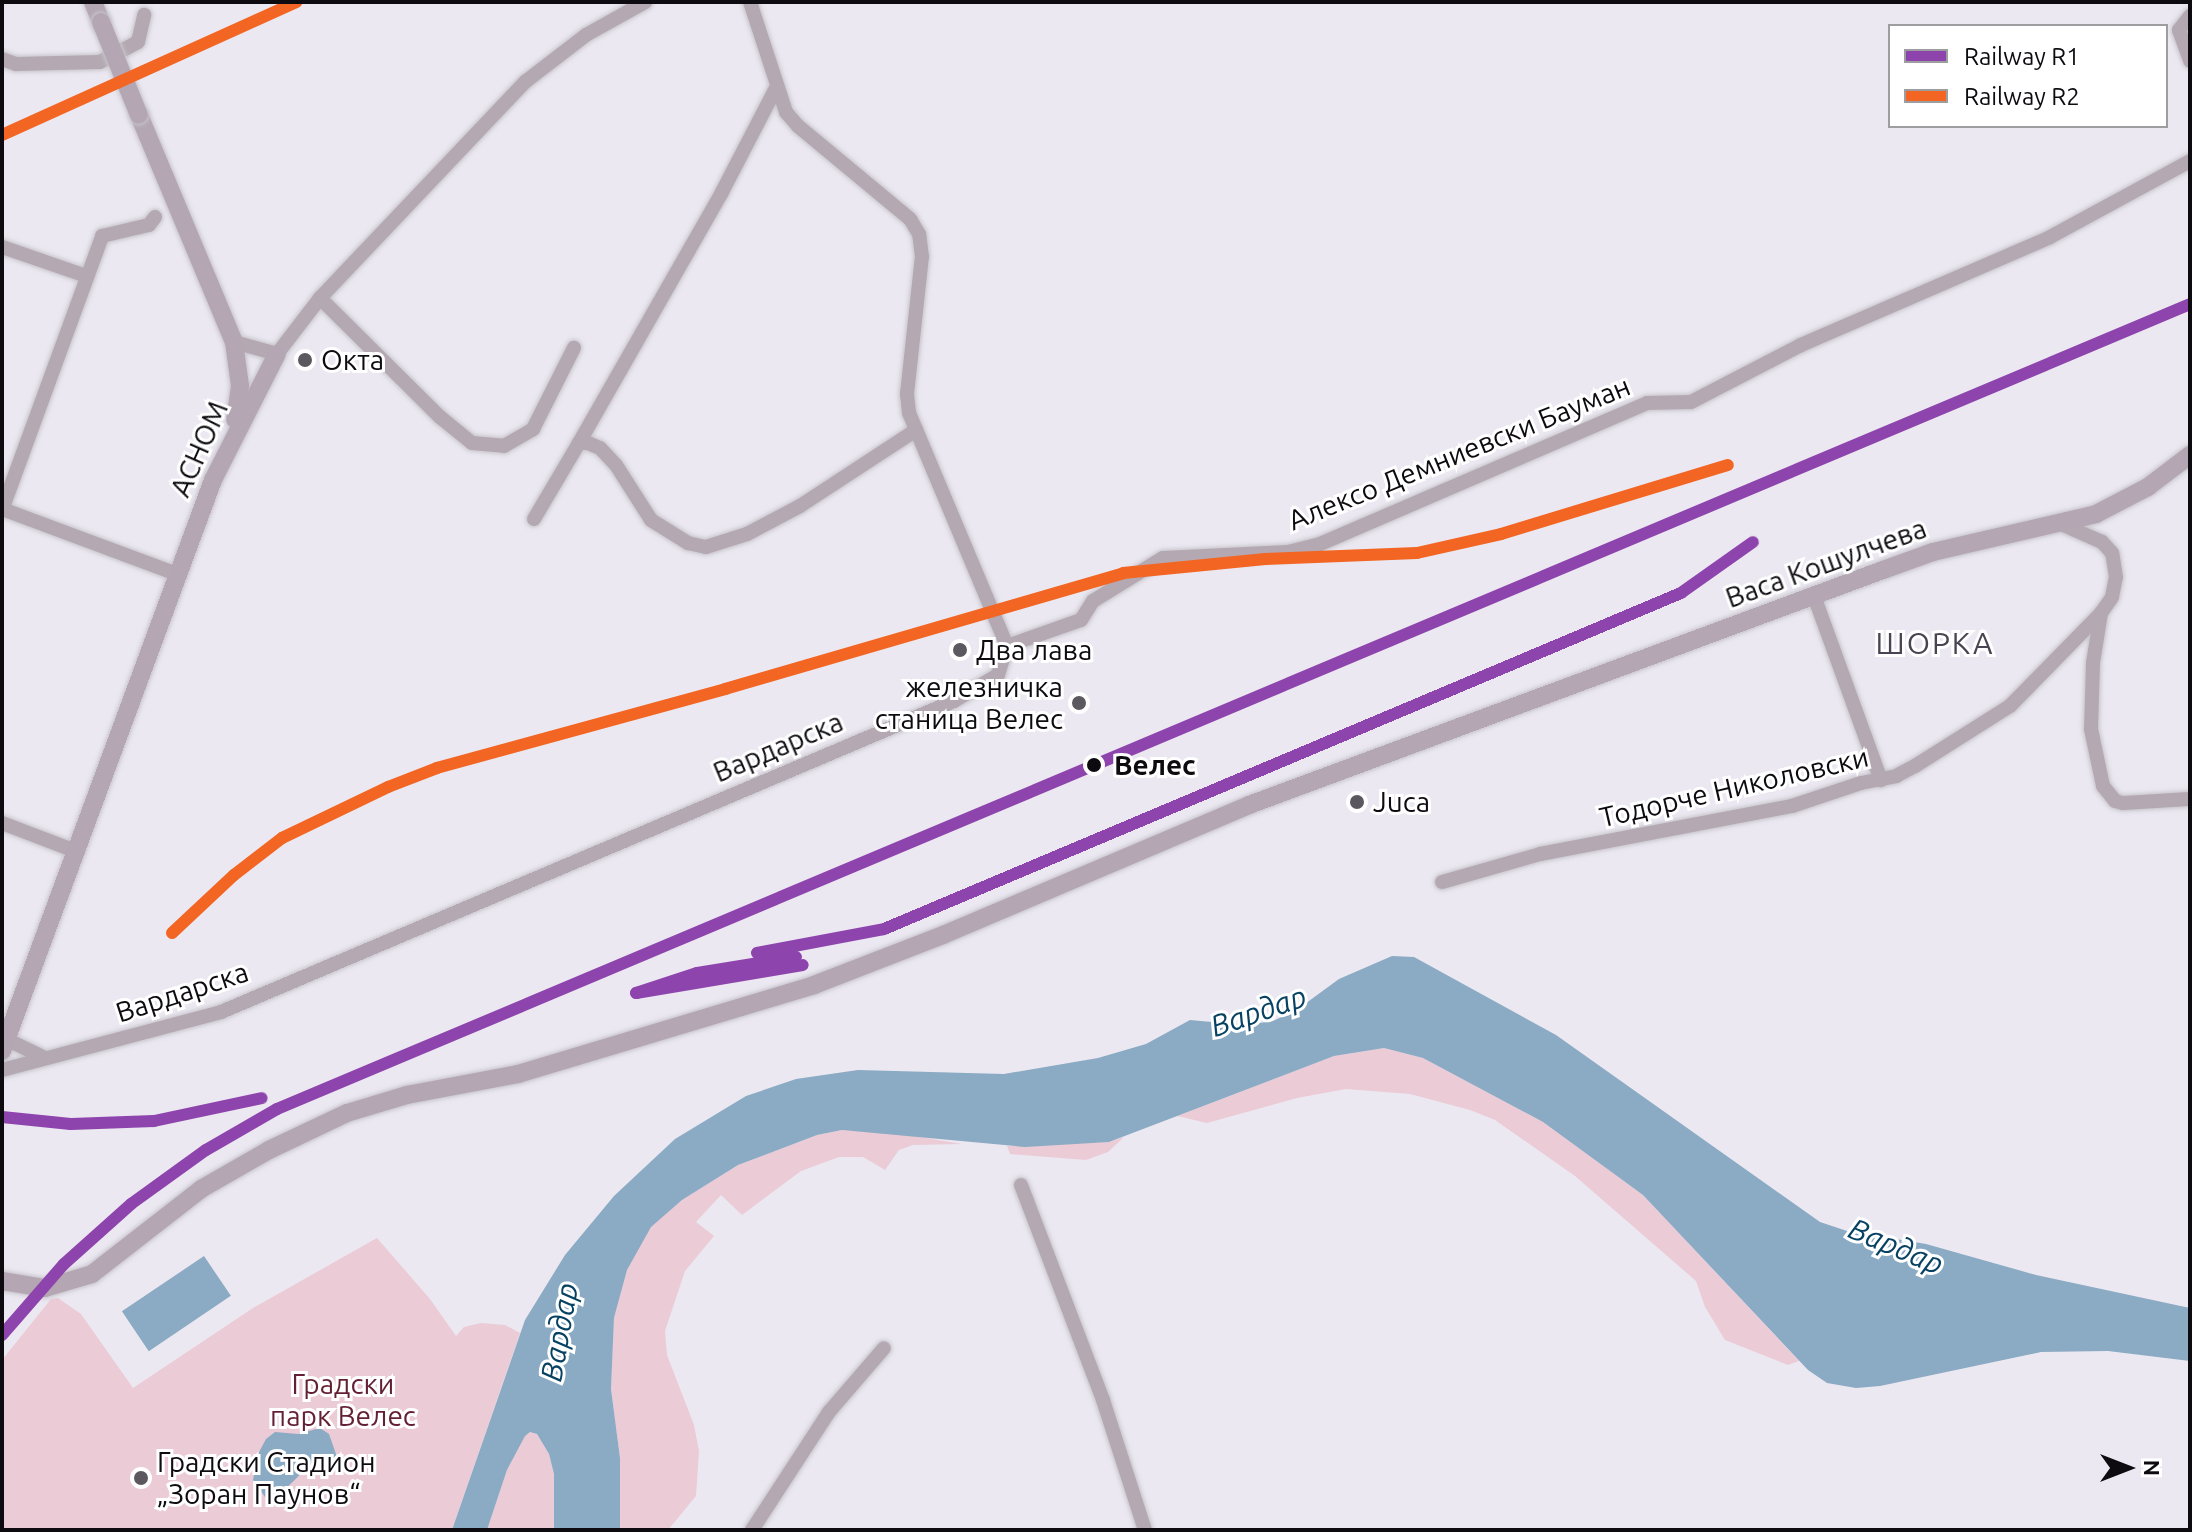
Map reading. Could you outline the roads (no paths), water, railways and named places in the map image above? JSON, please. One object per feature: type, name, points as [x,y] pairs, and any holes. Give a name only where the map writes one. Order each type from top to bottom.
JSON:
[{"type":"main road","points":[[93,2],[234,342],[240,386],[233,437]]},
{"type":"main road","name":"АСНОМ","points":[[5,1046],[177,574],[233,437],[277,354]]},
{"type":"main road","name":"Васа Кошулчева","points":[[2,1281],[41,1289],[80,1279],[101,1268],[176,1205],[269,1150],[347,1113],[407,1095],[518,1074],[814,985],[943,935],[1249,805],[1933,552],[2096,514],[2129,497],[2190,455]]},
{"type":"street","name":"АСНОМ","points":[[277,354],[320,298],[525,82],[586,35],[645,2]]},
{"type":"street","points":[[750,2],[786,112],[798,126],[910,219],[919,234],[922,257],[907,394],[916,430],[1007,646]]},
{"type":"street","points":[[2,59],[16,64],[100,62],[138,42],[144,15]]},
{"type":"street","points":[[2190,16],[2179,30],[2190,61]]},
{"type":"street","points":[[534,519],[714,206],[776,88]]},
{"type":"street","name":"Алексо Демниевски Бауман","points":[[1007,646],[1081,620],[1093,601],[1163,558],[1288,552],[1320,544],[1647,403],[1691,402],[1801,345],[2050,237],[2190,161]]},
{"type":"street","points":[[155,217],[149,225],[102,236],[2,509],[177,574]]},
{"type":"street","points":[[2,247],[86,276]]},
{"type":"street","points":[[320,298],[440,417],[472,443],[504,446],[533,429],[574,348]]},
{"type":"street","points":[[234,342],[277,354]]},
{"type":"street","points":[[579,443],[600,448],[651,520],[688,543],[706,547],[747,534],[800,506],[916,430]]},
{"type":"street","name":"Тодорче Николовски","points":[[1442,882],[1540,854],[1706,825],[1792,806],[1861,783],[1881,780],[1915,766],[2010,706],[2101,613],[2112,597],[2116,577],[2112,553],[2102,542],[2061,524]]},
{"type":"street","points":[[1814,596],[1881,780]]},
{"type":"street","points":[[2101,613],[2093,663],[2091,729],[2103,786],[2115,801],[2123,803],[2190,799]]},
{"type":"street","name":"Вардарска","points":[[2,1070],[221,1012],[954,701],[998,675],[1007,646]]},
{"type":"street","points":[[2,823],[78,852]]},
{"type":"street","points":[[5,1046],[43,1057]]},
{"type":"street","points":[[1021,1185],[1115,1435],[1145,1530]]},
{"type":"street","points":[[752,1530],[829,1412],[884,1348]]},
{"type":"water","name":"Вардар","points":[[1392,956],[1414,957],[1556,1035],[1820,1222],[1847,1231],[1926,1244],[2036,1275],[2190,1308],[2190,1361],[2108,1351],[2041,1352],[1880,1386],[1856,1388],[1827,1383],[1808,1370],[1643,1195],[1543,1122],[1423,1058],[1384,1048],[1334,1056],[1109,1142],[1025,1147],[842,1130],[817,1135],[738,1165],[682,1200],[651,1227],[627,1270],[614,1318],[611,1389],[620,1458],[620,1530],[554,1530],[554,1474],[549,1454],[537,1434],[530,1432],[507,1470],[487,1530],[452,1530],[525,1320],[565,1255],[614,1196],[675,1139],[746,1096],[796,1079],[858,1070],[1004,1074],[1098,1058],[1146,1044],[1190,1020],[1244,1025],[1273,1021],[1298,1009],[1339,979]]},
{"type":"water","points":[[204,1256],[231,1296],[149,1351],[122,1311]]},
{"type":"water","points":[[320,1428],[329,1434],[337,1457],[312,1463],[270,1504],[253,1480],[258,1454],[266,1439],[275,1432],[298,1434]]},
{"type":"rail line","name":"R2","points":[[2,135],[296,2]]},
{"type":"rail line","name":"R1","points":[[2,1335],[64,1264],[131,1204],[206,1150],[277,1109],[2190,304]]},
{"type":"rail line","name":"R2","points":[[172,933],[234,875],[282,838],[388,787],[437,768],[725,689],[1123,573],[1265,559],[1417,553],[1501,534],[1728,465]]},
{"type":"rail line","name":"R1","points":[[757,953],[884,929],[1681,593],[1753,542]]},
{"type":"rail line","name":"R1","points":[[796,957],[697,973],[636,993],[803,965]]},
{"type":"rail line","name":"R1","points":[[2,1117],[71,1124],[154,1121],[262,1098]]},
{"type":"place","name":"Окта","points":[[305,360]]},
{"type":"place","name":"Два лава","points":[[960,650]]},
{"type":"place","name":"железничка станица Велес","points":[[1079,703]]},
{"type":"place","name":"Велес","points":[[1094,765]]},
{"type":"place","name":"Juca","points":[[1357,802]]},
{"type":"place","name":"Градски Стадион „Зоран Паунов“","points":[[141,1478]]},
{"type":"district","name":"ШОРКА","points":[[1935,643]]},
{"type":"park label","name":"Градски парк Велес","points":[[343,1400]]}]
